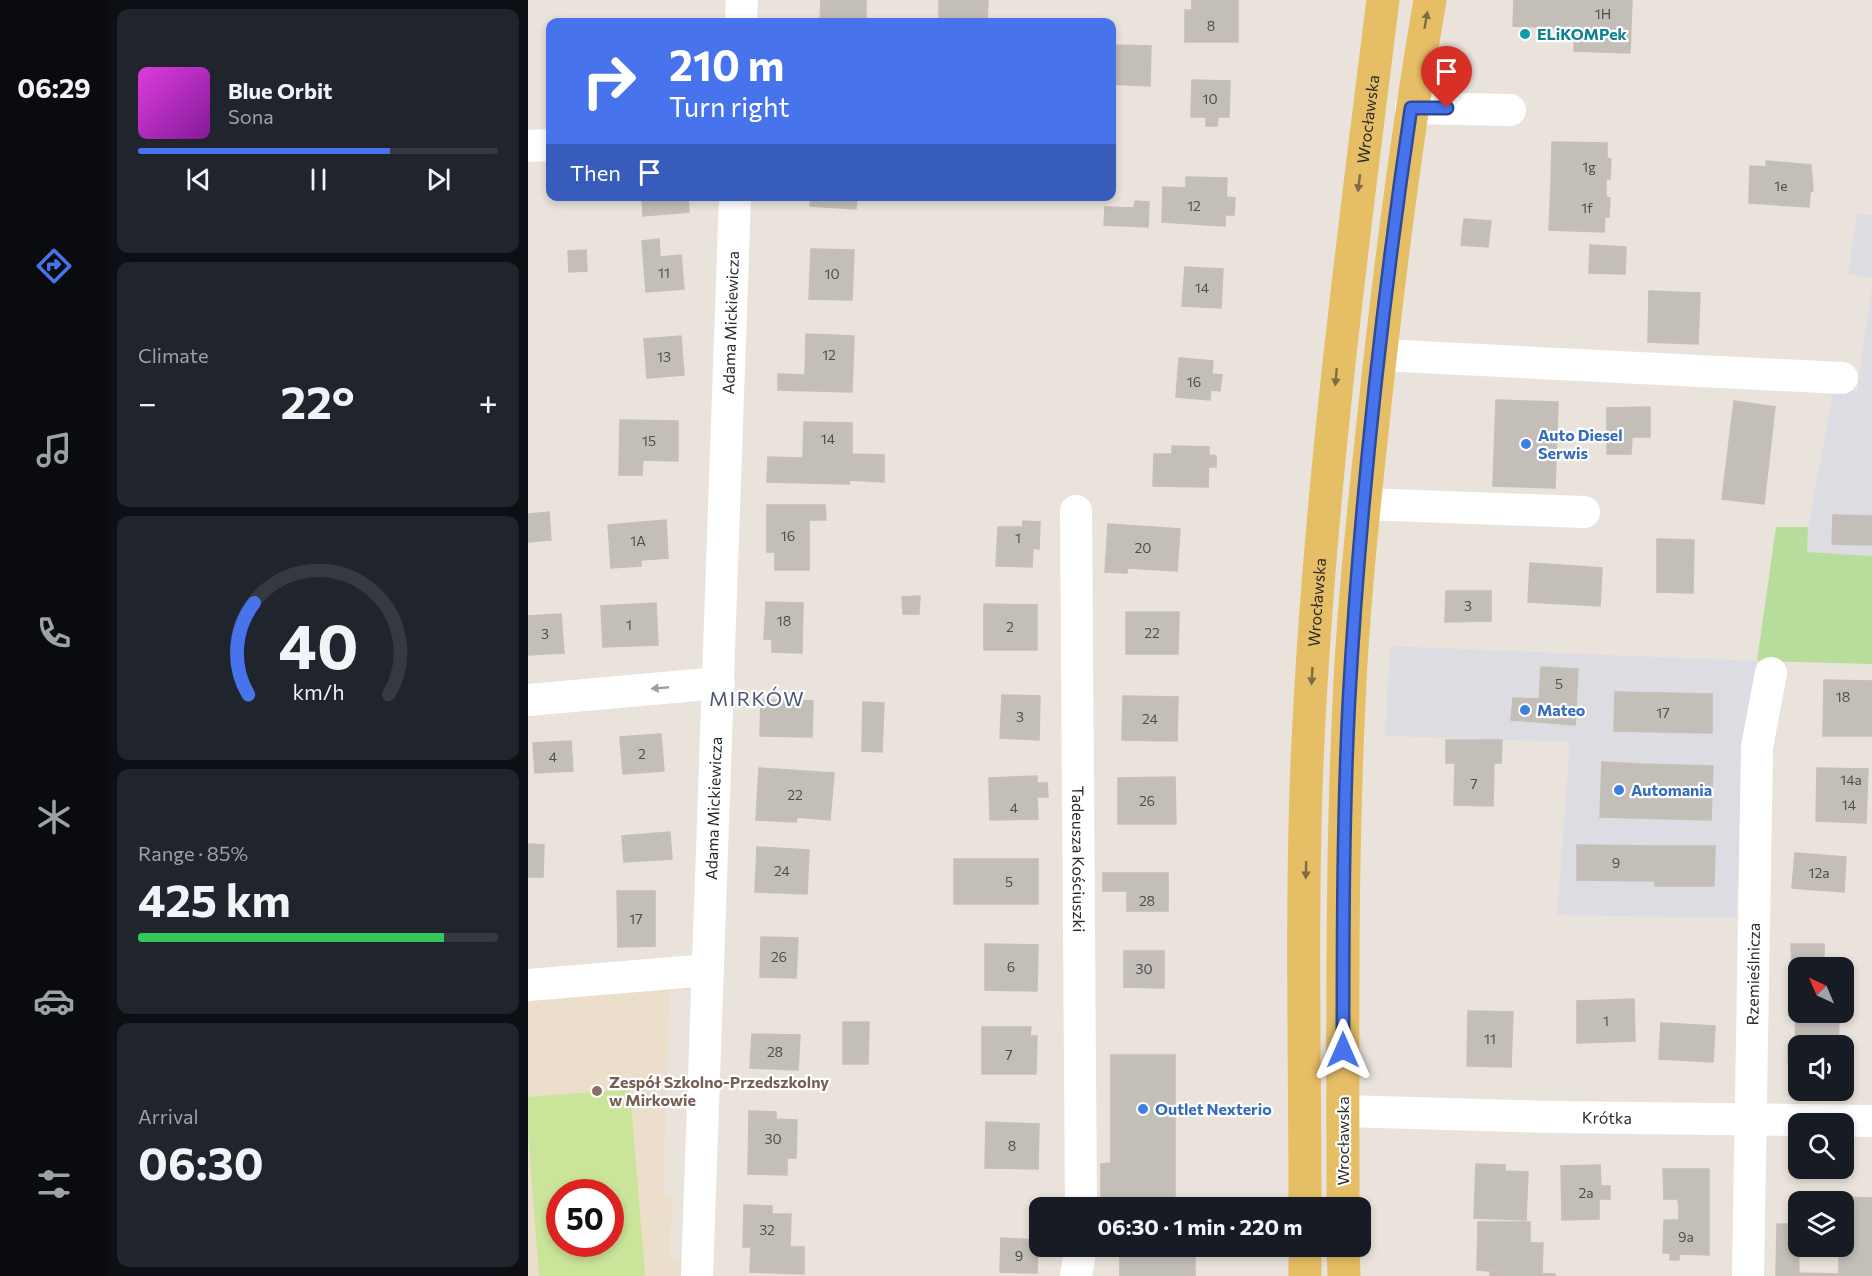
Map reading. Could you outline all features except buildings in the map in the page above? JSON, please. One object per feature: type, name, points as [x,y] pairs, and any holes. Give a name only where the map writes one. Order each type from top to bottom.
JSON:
[{"type":"main road","name":"Wrocławska","points":[[1305,1197],[1307,765],[1317,589],[1339,348],[1383,0]]},
{"type":"main road","name":"Wrocławska","points":[[1343,1197],[1343,916],[1348,722],[1364,504],[1380,355],[1411,108],[1430,0]]},
{"type":"main road","points":[[1305,1257],[1305,1276]]},
{"type":"main road","points":[[1344,1257],[1344,1276]]},
{"type":"street","points":[[741,18],[742,0]]},
{"type":"street","points":[[1411,108],[1510,110]]},
{"type":"street","points":[[528,146],[546,145]]},
{"type":"street","name":"Adama Mickiewicza","points":[[697,1276],[735,201]]},
{"type":"street","points":[[1380,355],[1842,378]]},
{"type":"street","points":[[1364,504],[1584,512]]},
{"type":"street","name":"Tadeusza Kościuszki","points":[[1076,511],[1081,1197]]},
{"type":"street","name":"Rzemieślnicza","points":[[1748,1276],[1757,747],[1771,673]]},
{"type":"street","points":[[528,700],[719,683]]},
{"type":"street","points":[[528,985],[708,970]]},
{"type":"street","name":"Krótka","points":[[1343,1111],[1552,1117],[1872,1121]]},
{"type":"street","points":[[1076,1276],[1079,1257]]},
{"type":"shaded area","points":[[1857,214],[1872,215],[1872,278],[1848,274]]},
{"type":"shaded area","points":[[1872,285],[1872,556],[1807,552],[1808,527],[1834,388],[1857,392]]},
{"type":"shaded area","points":[[1390,646],[1757,661],[1745,744],[1736,918],[1557,915],[1570,742],[1385,736]]},
{"type":"shaded area","name":"Zespół Szkolno-Przedszkolny w Mirkowie","points":[[686,960],[690,990],[670,990],[663,1194],[673,1198],[669,1257],[683,1258],[682,1276],[528,1276],[528,971]]},
{"type":"green space","points":[[1776,527],[1808,527],[1807,552],[1872,556],[1872,664],[1757,661]]},
{"type":"green space","points":[[630,1089],[645,1276],[539,1276],[528,1133],[528,1097]]},
{"type":"place","name":"ELiKOMPek","points":[[1525,34]]},
{"type":"place","name":"Auto Diesel Serwis","points":[[1526,444]]},
{"type":"place","name":"Mateo","points":[[1525,710]]},
{"type":"place","name":"Automania","points":[[1619,790]]},
{"type":"place","name":"Zespół Szkolno-Przedszkolny w Mirkowie","points":[[597,1091]]},
{"type":"place","name":"Outlet Nexterio","points":[[1143,1109]]},
{"type":"district","name":"MIRKÓW","points":[[757,699]]},
{"type":"route","points":[[1343,1050],[1345,805],[1349,699],[1364,504],[1388,278],[1411,108],[1447,108]]}]
